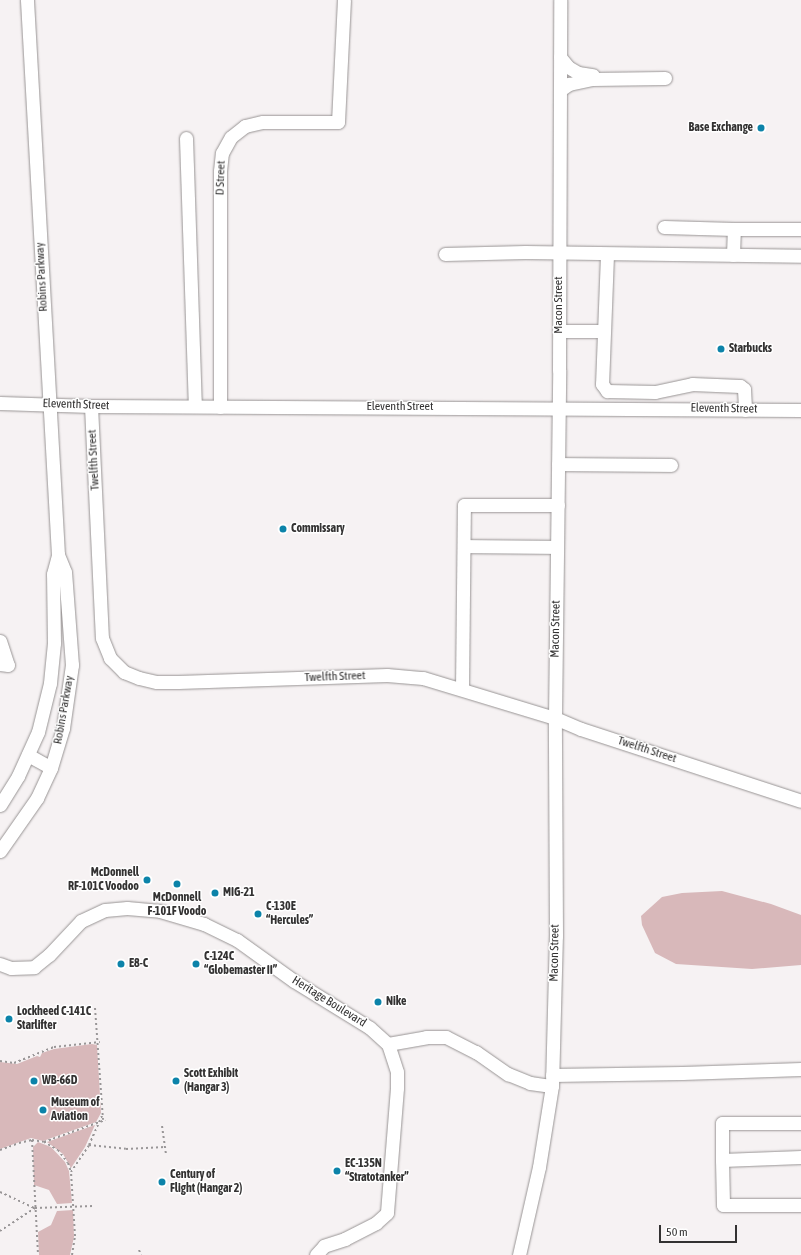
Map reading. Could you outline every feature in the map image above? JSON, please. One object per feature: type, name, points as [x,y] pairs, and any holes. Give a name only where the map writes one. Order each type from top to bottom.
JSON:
[{"type":"street","name":"Robins Parkway","points":[[0,805],[18,776],[38,732],[51,671],[54,643],[53,574],[58,555],[27,0]]},
{"type":"street","name":"D Street","points":[[220,407],[220,171],[222,153],[231,137],[245,126],[263,122],[338,122],[344,0]]},
{"type":"street","name":"Macon Street","points":[[519,1255],[539,1167],[552,1080],[556,936],[555,718],[559,408],[560,0]]},
{"type":"street","points":[[560,57],[568,67],[578,73],[620,78]]},
{"type":"street","points":[[560,90],[579,80],[665,78]]},
{"type":"street","points":[[186,138],[195,406]]},
{"type":"street","points":[[664,227],[801,229]]},
{"type":"street","points":[[733,255],[734,229]]},
{"type":"street","points":[[445,254],[526,252],[559,254],[801,256]]},
{"type":"street","points":[[607,254],[602,367],[602,384],[607,391],[655,392],[692,384],[740,386],[744,389],[745,410]]},
{"type":"street","points":[[559,331],[604,331]]},
{"type":"street","name":"Eleventh Street","points":[[0,403],[91,406],[801,410]]},
{"type":"street","name":"Twelfth Street","points":[[91,406],[102,638],[110,658],[124,672],[151,681],[178,682],[387,675],[423,678],[555,718],[581,729],[801,801]]},
{"type":"street","points":[[558,464],[671,465]]},
{"type":"street","points":[[462,689],[464,505],[558,505]]},
{"type":"street","points":[[464,546],[557,547]]},
{"type":"street","name":"Robins Parkway","points":[[0,851],[37,798],[51,768],[63,728],[72,665],[65,572],[58,555]]},
{"type":"street","points":[[0,641],[8,665],[0,664]]},
{"type":"street","points":[[51,671],[71,675]]},
{"type":"street","points":[[28,755],[51,768]]},
{"type":"street","name":"Heritage Boulevard","points":[[0,964],[11,968],[34,967],[49,955],[81,922],[105,910],[127,908],[160,911],[204,924],[237,940],[294,981],[370,1028],[388,1044]]},
{"type":"street","points":[[316,1255],[324,1246],[345,1239],[376,1223],[387,1213],[397,1088],[397,1072],[388,1044],[426,1037],[446,1037],[476,1052],[508,1074],[530,1083],[552,1080],[682,1073],[801,1069]]},
{"type":"street","points":[[801,1123],[722,1123],[723,1205],[801,1205]]},
{"type":"street","points":[[722,1160],[801,1157]]},
{"type":"path","points":[[44,1142],[104,1120],[96,1008]]},
{"type":"path","points":[[0,1061],[14,1063],[54,1047],[99,1042]]},
{"type":"path","points":[[71,1172],[89,1145],[98,1122],[103,1114]]},
{"type":"path","points":[[162,1126],[166,1154]]},
{"type":"path","points":[[32,1140],[38,1255]]},
{"type":"path","points":[[0,1150],[18,1142],[32,1140],[44,1142],[58,1150],[68,1163],[71,1172],[74,1207],[75,1236],[72,1255]]},
{"type":"path","points":[[89,1145],[126,1149],[165,1147]]},
{"type":"path","points":[[0,1192],[35,1208],[93,1206]]},
{"type":"path","points":[[0,1231],[35,1208]]},
{"type":"path","points":[[139,1250],[141,1255]]},
{"type":"shaded area","points":[[722,891],[771,904],[801,915],[801,965],[752,969],[676,964],[655,953],[642,925],[641,916],[662,897],[682,893]]},
{"type":"shaded area","points":[[92,1044],[97,1045],[101,1113],[96,1122],[43,1141],[31,1138],[0,1149],[0,1062],[17,1064],[37,1056],[40,1057],[42,1053],[54,1049]]},
{"type":"shaded area","points":[[95,1125],[85,1147],[71,1168],[63,1154],[47,1142]]},
{"type":"shaded area","points":[[38,1142],[51,1147],[65,1162],[69,1171],[72,1203],[57,1204],[49,1190],[34,1185],[33,1147]]},
{"type":"shaded area","points":[[73,1210],[74,1237],[70,1255],[39,1255],[38,1232],[51,1225],[57,1211]]},
{"type":"place","name":"Base Exchange","points":[[761,128]]},
{"type":"place","name":"Starbucks","points":[[721,349]]},
{"type":"place","name":"Commissary","points":[[283,529]]},
{"type":"place","name":"McDonnell RF-101C Voodoo","points":[[147,880]]},
{"type":"place","name":"McDonnell F-101F Voodo","points":[[177,884]]},
{"type":"place","name":"MIG-21","points":[[215,893]]},
{"type":"place","name":"C-130E “Hercules”","points":[[258,914]]},
{"type":"place","name":"E8-C","points":[[121,964]]},
{"type":"place","name":"C-124C “Globemaster II”","points":[[196,964]]},
{"type":"place","name":"Nike","points":[[378,1002]]},
{"type":"place","name":"Lockheed C-141C Starlifter","points":[[9,1019]]},
{"type":"place","name":"WB-66D","points":[[34,1081]]},
{"type":"place","name":"Scott Exhibit (Hangar 3)","points":[[176,1081]]},
{"type":"place","name":"Museum of Aviation","points":[[43,1110]]},
{"type":"place","name":"EC-135N “Stratotanker”","points":[[337,1171]]},
{"type":"place","name":"Century of Flight (Hangar 2)","points":[[162,1182]]}]
